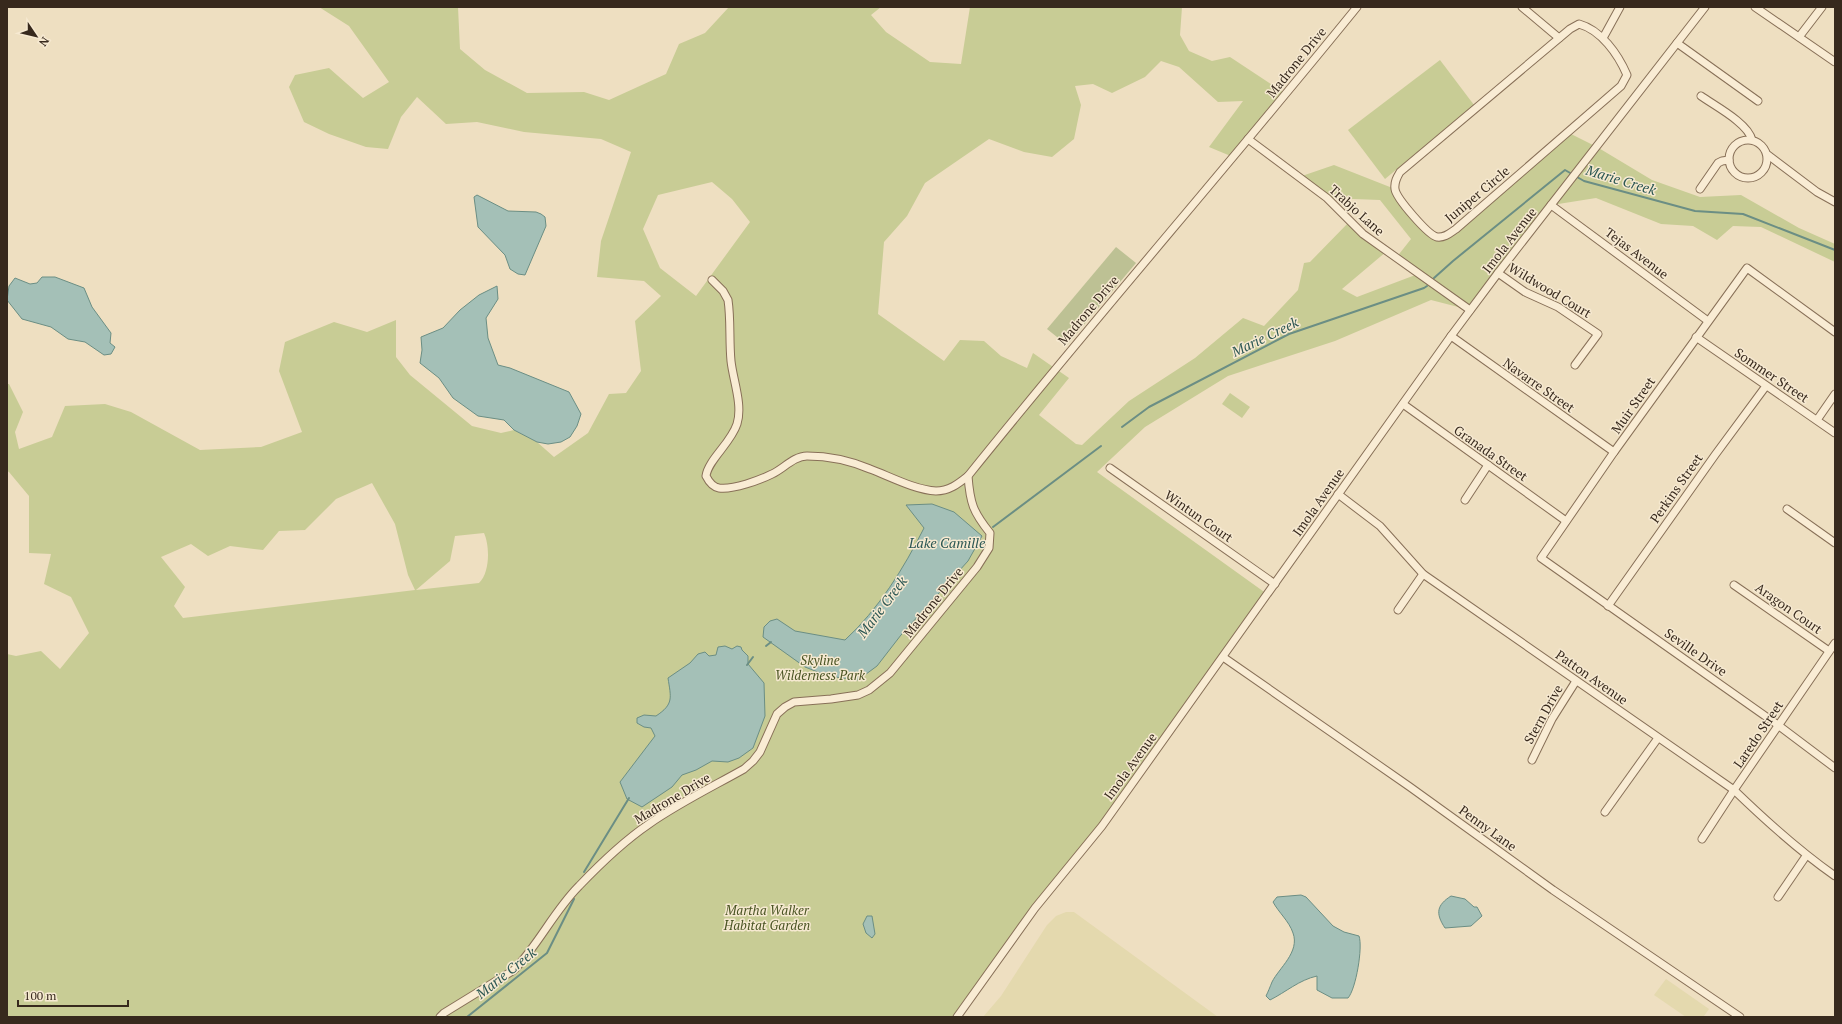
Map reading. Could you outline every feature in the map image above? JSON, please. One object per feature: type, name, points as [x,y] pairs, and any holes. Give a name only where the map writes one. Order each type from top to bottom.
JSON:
[{"type":"street","name":"Madrone Drive","points":[[440,1017],[444,1013],[514,970],[523,960],[566,900],[579,885],[628,840],[650,823],[744,769],[753,761],[760,752],[777,714],[785,707],[794,702],[858,695],[869,690],[890,673],[976,567],[989,548],[990,533],[971,503],[968,476],[1058,365],[1248,140],[1357,7]]},
{"type":"street","points":[[1522,7],[1559,38]]},
{"type":"street","points":[[1603,38],[1620,7]]},
{"type":"street","name":"Imola Avenue","points":[[957,1017],[1050,888],[1102,826],[1470,310],[1705,7]]},
{"type":"street","points":[[1755,7],[1835,62]]},
{"type":"street","points":[[1799,37],[1822,7]]},
{"type":"street","name":"Juniper Circle","points":[[1579,24],[1594,30],[1603,38],[1624,68],[1626,75],[1621,86],[1456,229],[1445,236],[1435,237],[1426,230],[1396,195],[1395,181],[1400,172],[1570,29],[1579,24]]},
{"type":"street","points":[[1677,43],[1758,101]]},
{"type":"street","points":[[1701,96],[1740,124],[1750,133],[1752,140]]},
{"type":"street","name":"Trabjo Lane","points":[[1248,140],[1327,198],[1363,234],[1470,310]]},
{"type":"street","points":[[1768,155],[1766,168],[1757,177],[1751,179],[1744,179],[1733,172],[1729,160],[1729,154],[1737,143],[1743,140],[1752,140],[1761,144],[1768,155],[1776,162],[1817,192],[1835,202]]},
{"type":"street","points":[[1700,189],[1718,163],[1729,160]]},
{"type":"street","name":"Tejas Avenue","points":[[1551,205],[1708,321]]},
{"type":"street","name":"Muir Street","points":[[1541,558],[1614,452],[1747,268],[1835,332]]},
{"type":"street","name":"Wildwood Court","points":[[1498,273],[1525,292],[1558,307],[1598,334],[1575,365]]},
{"type":"street","points":[[712,280],[723,291],[728,300],[731,361],[739,414],[737,424],[730,439],[708,469],[706,476],[711,484],[719,488],[751,483],[771,475],[790,462],[806,456],[828,458],[868,468],[916,486],[935,491],[952,488],[968,476]]},
{"type":"street","name":"Navarre Street","points":[[1451,336],[1614,452]]},
{"type":"street","name":"Sommer Street","points":[[1696,337],[1835,433]]},
{"type":"street","name":"Perkins Street","points":[[1608,606],[1766,386]]},
{"type":"street","points":[[1817,420],[1835,394]]},
{"type":"street","name":"Granada Street","points":[[1403,404],[1566,521]]},
{"type":"street","points":[[1465,500],[1488,465]]},
{"type":"street","name":"Wintun Court","points":[[1110,468],[1275,584]]},
{"type":"street","name":"Patton Avenue","points":[[1338,494],[1380,526],[1423,574],[1734,790],[1769,824],[1806,856],[1835,876]]},
{"type":"street","points":[[1787,509],[1835,543]]},
{"type":"street","name":"Seville Drive","points":[[1541,558],[1778,725],[1835,768]]},
{"type":"street","points":[[1398,610],[1423,574]]},
{"type":"street","name":"Aragon Court","points":[[1734,585],[1829,651]]},
{"type":"street","name":"Laredo Street","points":[[1702,839],[1835,643]]},
{"type":"street","name":"Penny Lane","points":[[1223,656],[1410,787],[1553,890],[1740,1017]]},
{"type":"street","name":"Stern Drive","points":[[1532,760],[1552,718],[1576,681]]},
{"type":"street","points":[[1605,812],[1658,738]]},
{"type":"street","points":[[1778,897],[1806,856]]},
{"type":"shaded area","points":[[1066,912],[1074,912],[1218,1017],[983,1017],[1001,996],[1047,925],[1056,916]]},
{"type":"shaded area","points":[[1666,979],[1709,1009],[1704,1016],[1686,1017],[1654,995]]},
{"type":"green space","name":"Skyline Wilderness Park","points":[[319,7],[458,7],[460,49],[485,70],[527,93],[584,92],[609,100],[666,74],[679,44],[705,33],[729,7],[881,7],[871,15],[886,32],[930,62],[961,64],[970,7],[1182,7],[1180,35],[1189,51],[1212,61],[1230,57],[1286,94],[1233,157],[1209,147],[1243,101],[1218,102],[1179,67],[1161,61],[1145,77],[1112,93],[1093,84],[1075,86],[1081,105],[1074,139],[1052,157],[1024,152],[989,139],[925,183],[907,216],[884,242],[878,314],[944,361],[960,340],[984,341],[1001,356],[1027,368],[1033,353],[1069,378],[1039,415],[1076,444],[1082,445],[1129,401],[1195,358],[1243,318],[1264,326],[1298,290],[1304,263],[1310,262],[1350,221],[1387,251],[1342,289],[1357,297],[1418,274],[1396,258],[1411,239],[1380,200],[1327,198],[1299,177],[1334,165],[1395,189],[1426,230],[1445,237],[1567,132],[1597,147],[1652,180],[1700,197],[1741,195],[1799,228],[1835,244],[1835,262],[1761,227],[1733,226],[1717,240],[1693,226],[1661,224],[1596,198],[1552,205],[1470,310],[1431,300],[1335,341],[1228,376],[1145,427],[1097,472],[1267,594],[1079,855],[957,1017],[7,1017],[7,654],[16,656],[41,651],[60,669],[89,633],[71,597],[44,584],[51,554],[29,553],[29,496],[7,471],[7,384],[9,384],[23,412],[15,432],[19,449],[52,437],[65,406],[105,404],[131,412],[200,450],[261,447],[302,432],[279,371],[285,342],[334,322],[367,332],[396,320],[396,357],[410,375],[472,426],[501,433],[514,430],[537,442],[554,457],[588,433],[609,394],[626,393],[641,371],[635,321],[661,296],[644,281],[597,277],[601,241],[631,152],[601,139],[524,132],[477,122],[446,124],[417,97],[401,117],[388,149],[366,147],[329,134],[304,122],[289,87],[295,75],[329,68],[363,98],[389,82],[349,26]],"holes":[[[712,182],[732,199],[750,222],[696,296],[660,268],[643,229],[658,195]],[[372,483],[395,524],[408,575],[415,590],[183,618],[174,606],[185,587],[161,557],[191,544],[208,556],[230,546],[263,550],[279,531],[305,530],[336,499]],[[484,533],[486,538],[488,559],[483,579],[479,583],[416,590],[450,561],[455,536]]]},
{"type":"green space","points":[[1440,60],[1474,105],[1385,179],[1348,130]]},
{"type":"green space","points":[[1116,247],[1136,263],[1067,345],[1047,329]]},
{"type":"green space","points":[[1230,393],[1250,407],[1242,418],[1222,404]]},
{"type":"water","points":[[477,195],[508,211],[536,212],[545,217],[546,226],[525,275],[518,274],[510,269],[505,255],[478,227],[474,197]]},
{"type":"water","points":[[42,277],[55,277],[84,288],[92,307],[111,333],[110,343],[115,347],[111,354],[104,355],[85,342],[68,339],[51,327],[22,319],[7,300],[9,286],[15,278],[30,284],[37,283]]},
{"type":"water","points":[[497,286],[498,299],[486,318],[488,338],[498,365],[510,368],[569,392],[581,414],[577,426],[570,437],[561,442],[548,444],[537,442],[514,430],[504,420],[478,416],[453,398],[439,378],[420,363],[422,350],[421,337],[443,328],[460,310],[479,295]]},
{"type":"water","name":"Lake Camille","points":[[932,504],[954,512],[982,536],[968,561],[901,635],[877,666],[858,680],[828,676],[805,667],[763,637],[764,627],[770,621],[777,619],[795,631],[845,640],[879,602],[889,588],[908,558],[924,528],[906,505]]},
{"type":"water","points":[[725,646],[732,649],[737,646],[741,647],[748,656],[748,664],[764,683],[765,716],[753,748],[739,758],[728,762],[712,761],[696,770],[682,775],[672,787],[642,807],[627,799],[620,782],[655,736],[651,728],[644,727],[637,723],[637,718],[644,715],[656,716],[666,708],[670,700],[668,678],[690,663],[698,654],[705,652],[709,656],[716,655],[718,647]]},
{"type":"water","points":[[1301,895],[1306,897],[1333,926],[1344,932],[1359,936],[1360,949],[1358,968],[1354,986],[1348,998],[1332,998],[1317,990],[1317,976],[1298,983],[1270,1000],[1266,996],[1272,982],[1288,959],[1294,947],[1293,933],[1273,902],[1277,897]]},
{"type":"water","points":[[1451,896],[1465,899],[1474,907],[1477,907],[1482,916],[1471,926],[1445,928],[1440,918],[1439,910],[1440,906],[1446,899]]},
{"type":"water","points":[[867,916],[872,916],[875,934],[872,938],[866,933],[863,924]]},
{"type":"waterway","name":"Marie Creek","points":[[1434,278],[1565,170],[1584,181],[1695,211],[1743,214],[1835,250]]},
{"type":"waterway","name":"Marie Creek","points":[[1122,427],[1149,407],[1289,334],[1427,286]]},
{"type":"waterway","name":"Marie Creek","points":[[993,527],[1101,446]]},
{"type":"waterway","name":"Marie Creek","points":[[766,646],[771,642]]},
{"type":"waterway","name":"Marie Creek","points":[[747,665],[753,657]]},
{"type":"waterway","name":"Marie Creek","points":[[584,872],[629,798]]},
{"type":"waterway","name":"Marie Creek","points":[[467,1017],[547,953],[574,899]]},
{"type":"park label","name":"Martha Walker Habitat Garden","points":[[767,918]]}]
